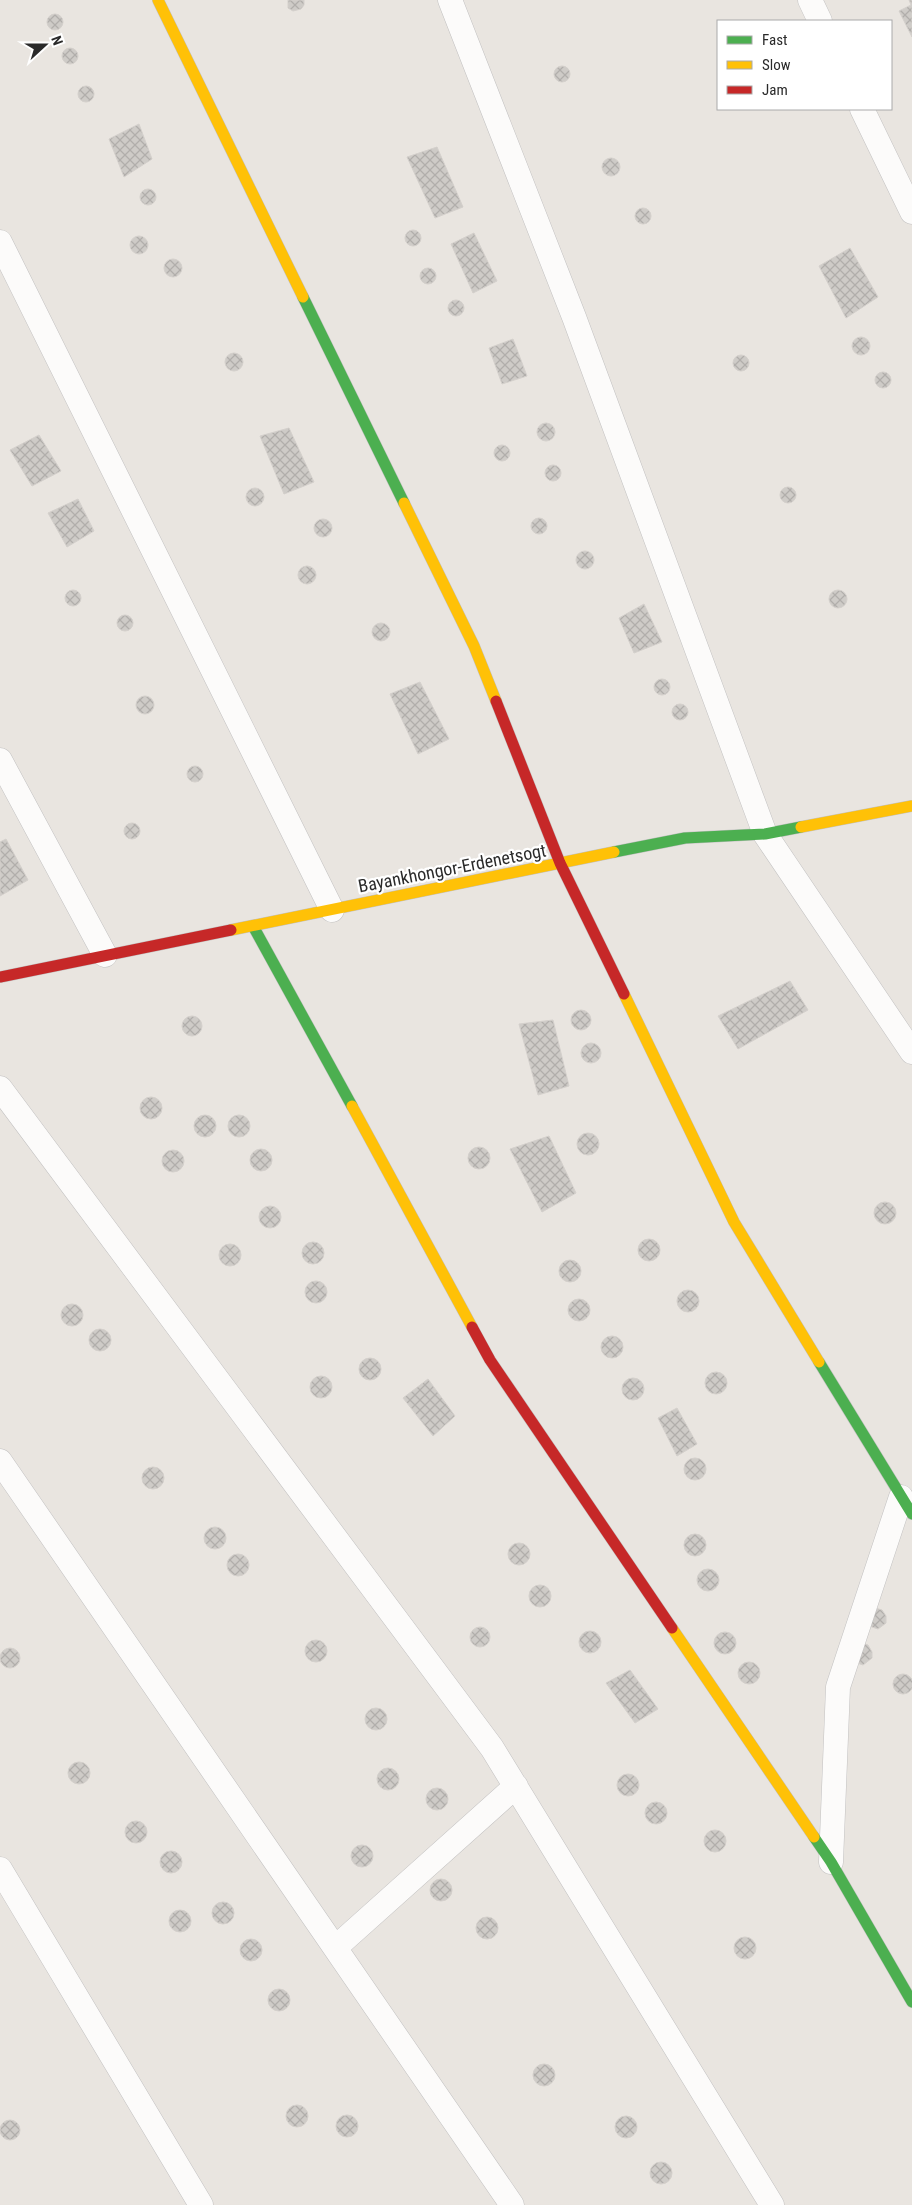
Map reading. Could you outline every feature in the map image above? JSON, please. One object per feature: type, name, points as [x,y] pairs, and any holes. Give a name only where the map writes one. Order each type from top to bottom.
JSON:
[{"type":"street","points":[[158,0],[474,646],[560,863],[734,1222],[907,1505],[838,1687],[831,1862]]},
{"type":"street","points":[[450,0],[574,316],[765,834],[912,1052]]},
{"type":"street","points":[[810,0],[820,20]]},
{"type":"street","points":[[862,110],[912,212]]},
{"type":"street","points":[[0,242],[332,910]]},
{"type":"street","points":[[0,760],[105,955]]},
{"type":"street","name":"Bayankhongor-Erdenetsogt","points":[[0,977],[685,838],[765,834],[912,806]]},
{"type":"street","points":[[253,926],[490,1360],[831,1862],[912,2002]]},
{"type":"street","points":[[0,1088],[492,1748],[772,2205]]},
{"type":"street","points":[[0,1461],[512,2205]]},
{"type":"street","points":[[335,1948],[516,1786]]},
{"type":"street","points":[[0,1869],[201,2205]]},
{"type":"building","points":[[288,0],[304,0],[304,5],[301,9],[293,11],[288,8]]},
{"type":"building","points":[[909,0],[912,0],[912,37],[899,11],[911,5]]},
{"type":"building","points":[[52,14],[58,14],[63,19],[61,28],[52,30],[47,25],[47,19]]},
{"type":"building","points":[[67,48],[73,48],[78,53],[76,62],[67,64],[62,59],[62,53]]},
{"type":"building","points":[[559,66],[565,66],[570,71],[568,80],[559,82],[554,77],[554,71]]},
{"type":"building","points":[[83,86],[89,86],[94,91],[92,100],[83,102],[78,97],[78,91]]},
{"type":"building","points":[[139,124],[152,159],[124,177],[109,139]]},
{"type":"building","points":[[437,147],[463,207],[435,218],[407,157]]},
{"type":"building","points":[[611,158],[617,161],[620,167],[617,173],[611,176],[605,173],[602,167],[605,161]]},
{"type":"building","points":[[145,189],[151,189],[156,194],[154,203],[145,205],[140,200],[140,194]]},
{"type":"building","points":[[640,208],[646,208],[651,213],[649,222],[640,224],[635,219],[635,213]]},
{"type":"building","points":[[410,230],[416,230],[421,235],[419,244],[410,246],[405,241],[405,235]]},
{"type":"building","points":[[474,233],[497,281],[473,293],[451,244]]},
{"type":"building","points":[[139,236],[145,239],[148,245],[145,251],[139,254],[133,251],[130,245],[133,239]]},
{"type":"building","points":[[850,248],[878,297],[846,318],[819,266]]},
{"type":"building","points":[[173,259],[179,262],[182,268],[179,274],[173,277],[167,274],[164,268],[167,262]]},
{"type":"building","points":[[425,268],[431,268],[436,273],[434,282],[425,284],[420,279],[420,273]]},
{"type":"building","points":[[453,300],[459,300],[464,305],[462,314],[453,316],[448,311],[448,305]]},
{"type":"building","points":[[861,337],[867,340],[870,346],[867,352],[861,355],[855,352],[852,346],[855,340]]},
{"type":"building","points":[[513,339],[527,376],[502,384],[489,348]]},
{"type":"building","points":[[234,353],[240,356],[243,362],[240,368],[234,371],[228,368],[225,362],[228,356]]},
{"type":"building","points":[[738,355],[744,355],[749,360],[747,369],[738,371],[733,366],[733,360]]},
{"type":"building","points":[[880,372],[886,372],[891,377],[889,386],[880,388],[875,383],[875,377]]},
{"type":"building","points":[[546,423],[552,426],[555,432],[552,438],[546,441],[540,438],[537,432],[540,426]]},
{"type":"building","points":[[289,428],[314,482],[284,494],[260,436]]},
{"type":"building","points":[[39,435],[61,471],[32,486],[10,450]]},
{"type":"building","points":[[499,445],[505,445],[510,450],[508,459],[499,461],[494,456],[494,450]]},
{"type":"building","points":[[550,465],[556,465],[561,470],[559,479],[550,481],[545,476],[545,470]]},
{"type":"building","points":[[785,487],[791,487],[796,492],[794,501],[785,503],[780,498],[780,492]]},
{"type":"building","points":[[255,488],[261,491],[264,497],[261,503],[255,506],[249,503],[246,497],[249,491]]},
{"type":"building","points":[[78,499],[94,531],[67,547],[48,513]]},
{"type":"building","points":[[536,518],[542,518],[547,523],[545,532],[536,534],[531,529],[531,523]]},
{"type":"building","points":[[323,519],[329,522],[332,528],[329,534],[323,537],[317,534],[314,528],[317,522]]},
{"type":"building","points":[[585,551],[591,554],[594,560],[591,566],[585,569],[579,566],[576,560],[579,554]]},
{"type":"building","points":[[307,566],[313,569],[316,575],[313,581],[307,584],[301,581],[298,575],[301,569]]},
{"type":"building","points":[[70,590],[76,590],[81,595],[79,604],[70,606],[65,601],[65,595]]},
{"type":"building","points":[[838,590],[844,593],[847,599],[844,605],[838,608],[832,605],[829,599],[832,593]]},
{"type":"building","points":[[644,604],[662,642],[634,653],[619,618]]},
{"type":"building","points":[[122,615],[128,615],[133,620],[131,629],[122,631],[117,626],[117,620]]},
{"type":"building","points":[[381,623],[387,626],[390,632],[387,638],[381,641],[375,638],[372,632],[375,626]]},
{"type":"building","points":[[659,679],[665,679],[670,684],[668,693],[659,695],[654,690],[654,684]]},
{"type":"building","points":[[420,682],[449,739],[418,754],[390,694]]},
{"type":"building","points":[[145,696],[151,699],[154,705],[151,711],[145,714],[139,711],[136,705],[139,699]]},
{"type":"building","points":[[677,704],[683,704],[688,709],[686,718],[677,720],[672,715],[672,709]]},
{"type":"building","points":[[192,766],[198,766],[203,771],[201,780],[192,782],[187,777],[187,771]]},
{"type":"building","points":[[129,823],[135,823],[140,828],[138,837],[129,839],[124,834],[124,828]]},
{"type":"building","points":[[6,839],[28,880],[0,896],[0,842]]},
{"type":"building","points":[[790,981],[808,1010],[738,1049],[718,1016]]},
{"type":"building","points":[[577,1010],[585,1010],[591,1016],[591,1024],[585,1030],[577,1030],[571,1024],[571,1016]]},
{"type":"building","points":[[188,1016],[196,1016],[202,1022],[202,1030],[196,1036],[188,1036],[182,1030],[182,1022]]},
{"type":"building","points":[[553,1020],[569,1086],[538,1095],[519,1024]]},
{"type":"building","points":[[587,1043],[595,1043],[601,1049],[601,1057],[595,1063],[587,1063],[581,1057],[581,1049]]},
{"type":"building","points":[[151,1097],[161,1104],[162,1108],[155,1118],[151,1119],[141,1112],[140,1108],[147,1098]]},
{"type":"building","points":[[205,1115],[215,1122],[216,1126],[209,1136],[205,1137],[195,1130],[194,1126],[201,1116]]},
{"type":"building","points":[[239,1115],[249,1122],[250,1126],[243,1136],[239,1137],[229,1130],[228,1126],[235,1116]]},
{"type":"building","points":[[588,1133],[598,1140],[599,1144],[592,1154],[588,1155],[578,1148],[577,1144],[584,1134]]},
{"type":"building","points":[[549,1136],[576,1193],[542,1212],[510,1149]]},
{"type":"building","points":[[479,1147],[489,1154],[490,1158],[483,1168],[479,1169],[469,1162],[468,1158],[475,1148]]},
{"type":"building","points":[[261,1149],[271,1156],[272,1160],[265,1170],[261,1171],[251,1164],[250,1160],[257,1150]]},
{"type":"building","points":[[173,1150],[183,1157],[184,1161],[177,1171],[173,1172],[163,1165],[162,1161],[169,1151]]},
{"type":"building","points":[[885,1202],[895,1209],[896,1213],[889,1223],[885,1224],[875,1217],[874,1213],[881,1203]]},
{"type":"building","points":[[270,1206],[280,1213],[281,1217],[274,1227],[270,1228],[260,1221],[259,1217],[266,1207]]},
{"type":"building","points":[[649,1239],[659,1246],[660,1250],[653,1260],[649,1261],[639,1254],[638,1250],[645,1240]]},
{"type":"building","points":[[313,1242],[323,1249],[324,1253],[317,1263],[313,1264],[303,1257],[302,1253],[309,1243]]},
{"type":"building","points":[[230,1244],[240,1251],[241,1255],[234,1265],[230,1266],[220,1259],[219,1255],[226,1245]]},
{"type":"building","points":[[570,1260],[580,1267],[581,1271],[574,1281],[570,1282],[560,1275],[559,1271],[566,1261]]},
{"type":"building","points":[[316,1281],[326,1288],[327,1292],[320,1302],[316,1303],[306,1296],[305,1292],[312,1282]]},
{"type":"building","points":[[688,1290],[698,1297],[699,1301],[692,1311],[688,1312],[678,1305],[677,1301],[684,1291]]},
{"type":"building","points":[[579,1299],[589,1306],[590,1310],[583,1320],[579,1321],[569,1314],[568,1310],[575,1300]]},
{"type":"building","points":[[72,1304],[82,1311],[83,1315],[76,1325],[72,1326],[62,1319],[61,1315],[68,1305]]},
{"type":"building","points":[[100,1329],[110,1336],[111,1340],[104,1350],[100,1351],[90,1344],[89,1340],[96,1330]]},
{"type":"building","points":[[612,1336],[622,1343],[623,1347],[616,1357],[612,1358],[602,1351],[601,1347],[608,1337]]},
{"type":"building","points":[[370,1358],[380,1365],[381,1369],[374,1379],[370,1380],[360,1373],[359,1369],[366,1359]]},
{"type":"building","points":[[716,1372],[726,1379],[727,1383],[720,1393],[716,1394],[706,1387],[705,1383],[712,1373]]},
{"type":"building","points":[[321,1376],[331,1383],[332,1387],[325,1397],[321,1398],[311,1391],[310,1387],[317,1377]]},
{"type":"building","points":[[633,1378],[643,1385],[644,1389],[637,1399],[633,1400],[623,1393],[622,1389],[629,1379]]},
{"type":"building","points":[[428,1379],[455,1416],[433,1436],[403,1398]]},
{"type":"building","points":[[677,1408],[697,1444],[677,1456],[658,1418]]},
{"type":"building","points":[[695,1458],[705,1465],[706,1469],[699,1479],[695,1480],[685,1473],[684,1469],[691,1459]]},
{"type":"building","points":[[153,1467],[163,1474],[164,1478],[157,1488],[153,1489],[143,1482],[142,1478],[149,1468]]},
{"type":"building","points":[[215,1527],[225,1534],[226,1538],[219,1548],[215,1549],[205,1542],[204,1538],[211,1528]]},
{"type":"building","points":[[695,1534],[705,1541],[706,1545],[699,1555],[695,1556],[685,1549],[684,1545],[691,1535]]},
{"type":"building","points":[[519,1543],[529,1550],[530,1554],[523,1564],[519,1565],[509,1558],[508,1554],[515,1544]]},
{"type":"building","points":[[238,1554],[248,1561],[249,1565],[242,1575],[238,1576],[228,1569],[227,1565],[234,1555]]},
{"type":"building","points":[[708,1569],[718,1576],[719,1580],[712,1590],[708,1591],[698,1584],[697,1580],[704,1570]]},
{"type":"building","points":[[540,1585],[550,1592],[551,1596],[544,1606],[540,1607],[530,1600],[529,1596],[536,1586]]},
{"type":"building","points":[[875,1608],[882,1610],[886,1616],[886,1623],[878,1629],[869,1626]]},
{"type":"building","points":[[476,1627],[484,1627],[490,1633],[490,1641],[484,1647],[476,1647],[470,1641],[470,1633]]},
{"type":"building","points":[[590,1631],[600,1638],[601,1642],[594,1652],[590,1653],[580,1646],[579,1642],[586,1632]]},
{"type":"building","points":[[725,1632],[735,1639],[736,1643],[729,1653],[725,1654],[715,1647],[714,1643],[721,1633]]},
{"type":"building","points":[[316,1640],[326,1647],[327,1651],[320,1661],[316,1662],[306,1655],[305,1651],[312,1641]]},
{"type":"building","points":[[862,1643],[868,1645],[872,1652],[872,1658],[863,1665],[857,1663]]},
{"type":"building","points":[[6,1648],[14,1648],[20,1654],[20,1662],[14,1668],[6,1668],[0,1662],[0,1654]]},
{"type":"building","points":[[749,1662],[759,1669],[760,1673],[753,1683],[749,1684],[739,1677],[738,1673],[745,1663]]},
{"type":"building","points":[[630,1670],[658,1709],[635,1723],[606,1683]]},
{"type":"building","points":[[903,1674],[910,1677],[913,1684],[910,1691],[903,1694],[896,1691],[893,1684],[896,1677]]},
{"type":"building","points":[[376,1708],[386,1715],[387,1719],[380,1729],[376,1730],[366,1723],[365,1719],[372,1709]]},
{"type":"building","points":[[79,1762],[89,1769],[90,1773],[83,1783],[79,1784],[69,1777],[68,1773],[75,1763]]},
{"type":"building","points":[[388,1768],[398,1775],[399,1779],[392,1789],[388,1790],[378,1783],[377,1779],[384,1769]]},
{"type":"building","points":[[628,1774],[638,1781],[639,1785],[632,1795],[628,1796],[618,1789],[617,1785],[624,1775]]},
{"type":"building","points":[[437,1788],[447,1795],[448,1799],[441,1809],[437,1810],[427,1803],[426,1799],[433,1789]]},
{"type":"building","points":[[656,1802],[666,1809],[667,1813],[660,1823],[656,1824],[646,1817],[645,1813],[652,1803]]},
{"type":"building","points":[[136,1821],[146,1828],[147,1832],[140,1842],[136,1843],[126,1836],[125,1832],[132,1822]]},
{"type":"building","points":[[715,1830],[725,1837],[726,1841],[719,1851],[715,1852],[705,1845],[704,1841],[711,1831]]},
{"type":"building","points":[[362,1845],[372,1852],[373,1856],[366,1866],[362,1867],[352,1860],[351,1856],[358,1846]]},
{"type":"building","points":[[171,1851],[181,1858],[182,1862],[175,1872],[171,1873],[161,1866],[160,1862],[167,1852]]},
{"type":"building","points":[[441,1879],[451,1886],[452,1890],[445,1900],[441,1901],[431,1894],[430,1890],[437,1880]]},
{"type":"building","points":[[223,1902],[233,1909],[234,1913],[227,1923],[223,1924],[213,1917],[212,1913],[219,1903]]},
{"type":"building","points":[[180,1910],[190,1917],[191,1921],[184,1931],[180,1932],[170,1925],[169,1921],[176,1911]]},
{"type":"building","points":[[487,1917],[497,1924],[498,1928],[491,1938],[487,1939],[477,1932],[476,1928],[483,1918]]},
{"type":"building","points":[[745,1937],[755,1944],[756,1948],[749,1958],[745,1959],[735,1952],[734,1948],[741,1938]]},
{"type":"building","points":[[251,1939],[261,1946],[262,1950],[255,1960],[251,1961],[241,1954],[240,1950],[247,1940]]},
{"type":"building","points":[[279,1989],[289,1996],[290,2000],[283,2010],[279,2011],[269,2004],[268,2000],[275,1990]]},
{"type":"building","points":[[544,2064],[554,2071],[555,2075],[548,2085],[544,2086],[534,2079],[533,2075],[540,2065]]},
{"type":"building","points":[[297,2105],[307,2112],[308,2116],[301,2126],[297,2127],[287,2120],[286,2116],[293,2106]]},
{"type":"building","points":[[347,2115],[357,2122],[358,2126],[351,2136],[347,2137],[337,2130],[336,2126],[343,2116]]},
{"type":"building","points":[[626,2116],[636,2123],[637,2127],[630,2137],[626,2138],[616,2131],[615,2127],[622,2117]]},
{"type":"building","points":[[6,2120],[14,2120],[20,2126],[20,2134],[14,2140],[6,2140],[0,2134],[0,2126]]},
{"type":"building","points":[[661,2162],[671,2169],[672,2173],[665,2183],[661,2184],[651,2177],[650,2173],[657,2163]]},
{"type":"traffic: fast","points":[[303,297],[404,503]]},
{"type":"traffic: fast","points":[[614,852],[685,838],[765,834],[801,827]]},
{"type":"traffic: fast","points":[[253,926],[352,1106]]},
{"type":"traffic: fast","points":[[819,1362],[912,1514]]},
{"type":"traffic: fast","points":[[814,1837],[831,1862],[912,2002]]},
{"type":"traffic: slow","points":[[158,0],[303,297]]},
{"type":"traffic: slow","points":[[404,503],[474,646],[496,701]]},
{"type":"traffic: slow","points":[[801,827],[912,806]]},
{"type":"traffic: slow","points":[[231,930],[614,852]]},
{"type":"traffic: slow","points":[[624,994],[734,1222],[819,1362]]},
{"type":"traffic: slow","points":[[352,1106],[472,1327]]},
{"type":"traffic: slow","points":[[672,1628],[814,1837]]},
{"type":"traffic: jam","points":[[496,701],[560,863],[624,994]]},
{"type":"traffic: jam","points":[[0,977],[231,930]]},
{"type":"traffic: jam","points":[[472,1327],[490,1360],[672,1628]]}]
